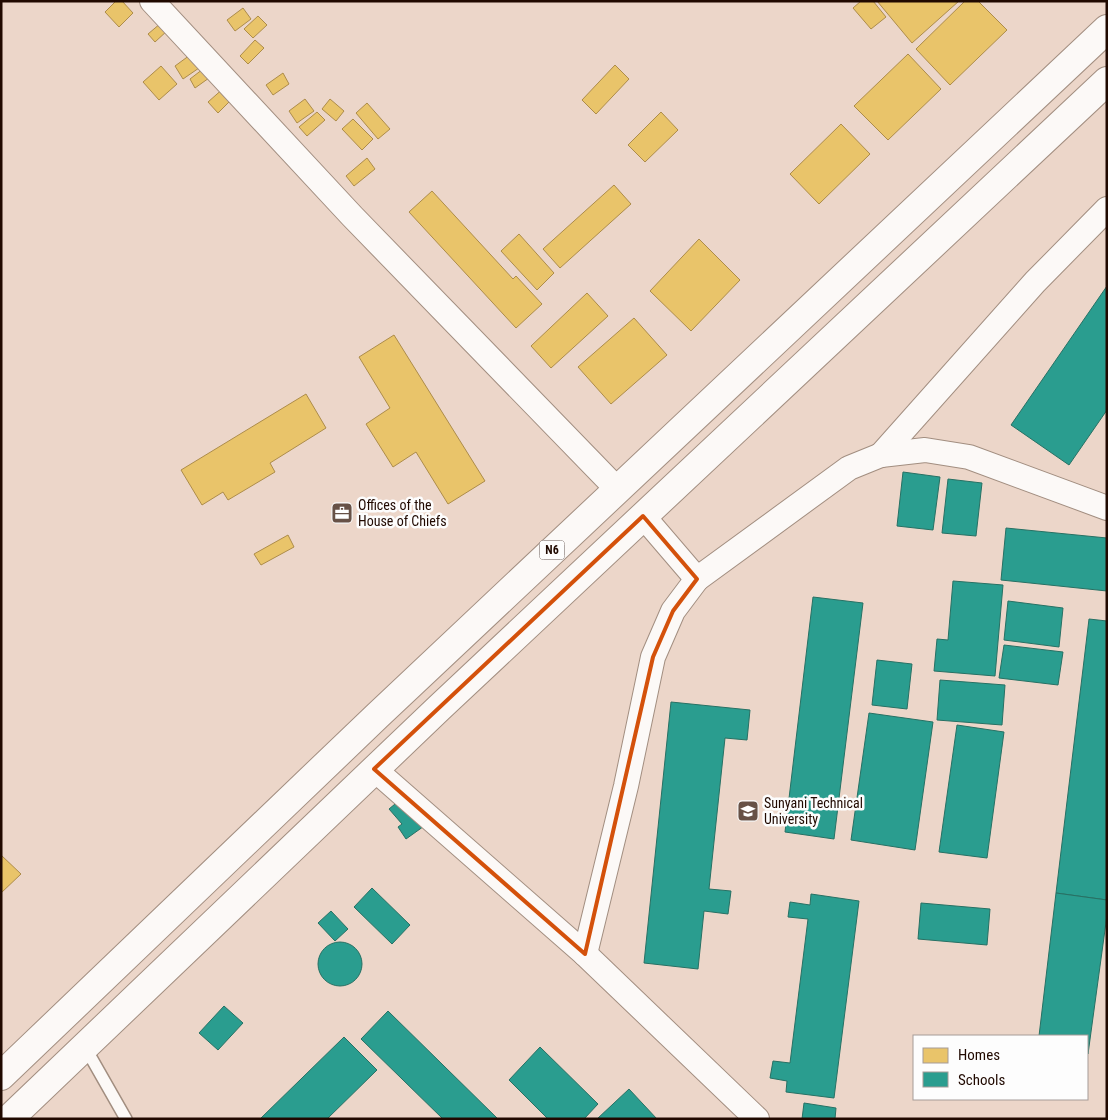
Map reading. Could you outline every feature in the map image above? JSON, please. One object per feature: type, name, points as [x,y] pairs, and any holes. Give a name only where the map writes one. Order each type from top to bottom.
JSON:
[{"type":"main road","name":"N6","points":[[1,1076],[362,730],[1107,29]]},
{"type":"main road","points":[[9,1119],[374,769],[1107,81]]},
{"type":"street","points":[[152,1],[352,216],[617,489]]},
{"type":"street","points":[[881,455],[1035,282],[1107,209]]},
{"type":"street","points":[[585,954],[626,786],[653,657],[672,611],[697,579],[849,468],[881,455],[925,450],[969,457],[1107,508]]},
{"type":"street","points":[[643,516],[697,579]]},
{"type":"street","points":[[374,769],[585,954],[757,1119]]},
{"type":"lane","points":[[84,1046],[126,1119]]},
{"type":"highlighted area","points":[[643,516],[697,579],[673,611],[653,657],[585,954],[374,769]]},
{"type":"building: Homes","points":[[116,1],[122,1],[133,13],[119,27],[105,12]]},
{"type":"building: Homes","points":[[861,1],[873,1],[886,17],[871,29],[853,8]]},
{"type":"building: Homes","points":[[877,1],[959,1],[912,43]]},
{"type":"building: Homes","points":[[965,1],[978,1],[1007,30],[950,85],[916,49]]},
{"type":"building: Homes","points":[[243,8],[251,19],[235,31],[227,20]]},
{"type":"building: Homes","points":[[258,16],[267,25],[253,38],[244,29]]},
{"type":"building: Homes","points":[[161,23],[168,30],[155,42],[148,34]]},
{"type":"building: Homes","points":[[255,40],[264,48],[248,64],[240,56]]},
{"type":"building: Homes","points":[[908,54],[941,89],[888,140],[854,106]]},
{"type":"building: Homes","points":[[190,55],[199,68],[183,79],[175,66]]},
{"type":"building: Homes","points":[[615,65],[629,79],[596,114],[582,100]]},
{"type":"building: Homes","points":[[161,66],[177,84],[159,100],[143,82]]},
{"type":"building: Homes","points":[[203,69],[209,78],[195,88],[190,79]]},
{"type":"building: Homes","points":[[283,73],[289,84],[273,95],[266,85]]},
{"type":"building: Homes","points":[[225,87],[234,97],[218,113],[208,102]]},
{"type":"building: Homes","points":[[305,99],[314,111],[297,123],[289,111]]},
{"type":"building: Homes","points":[[330,99],[344,111],[336,121],[322,109]]},
{"type":"building: Homes","points":[[367,103],[390,129],[378,139],[356,113]]},
{"type":"building: Homes","points":[[317,112],[325,120],[307,136],[299,127]]},
{"type":"building: Homes","points":[[661,112],[678,130],[645,162],[628,145]]},
{"type":"building: Homes","points":[[353,119],[373,139],[362,150],[342,129]]},
{"type":"building: Homes","points":[[841,124],[870,154],[819,204],[790,174]]},
{"type":"building: Homes","points":[[367,158],[375,169],[354,186],[346,176]]},
{"type":"building: Homes","points":[[614,185],[631,204],[560,268],[543,249]]},
{"type":"building: Homes","points":[[432,191],[513,279],[516,276],[542,304],[516,328],[409,212]]},
{"type":"building: Homes","points":[[519,234],[554,273],[537,290],[501,251]]},
{"type":"building: Homes","points":[[699,239],[740,280],[691,331],[650,291]]},
{"type":"building: Homes","points":[[587,293],[608,316],[551,368],[531,346]]},
{"type":"building: Homes","points":[[634,318],[667,355],[611,404],[578,367]]},
{"type":"building: Homes","points":[[394,335],[485,481],[448,504],[416,452],[393,467],[366,424],[390,408],[359,357]]},
{"type":"building: Homes","points":[[306,394],[326,428],[270,463],[275,472],[228,500],[223,492],[202,505],[181,470]]},
{"type":"building: Homes","points":[[288,535],[294,547],[261,565],[254,554]]},
{"type":"building: Homes","points":[[1,855],[21,874],[1,893]]},
{"type":"building: Schools","points":[[1107,286],[1107,410],[1069,465],[1011,425]]},
{"type":"building: Schools","points":[[903,472],[940,477],[933,530],[897,526]]},
{"type":"building: Schools","points":[[948,479],[982,483],[976,536],[942,533]]},
{"type":"building: Schools","points":[[1006,528],[1107,538],[1107,591],[1001,580]]},
{"type":"building: Schools","points":[[953,581],[1003,585],[995,676],[934,671],[937,639],[948,640]]},
{"type":"building: Schools","points":[[813,597],[863,603],[834,839],[785,832]]},
{"type":"building: Schools","points":[[1008,601],[1063,608],[1059,647],[1004,640]]},
{"type":"building: Schools","points":[[1089,619],[1107,621],[1107,900],[1056,893]]},
{"type":"building: Schools","points":[[1004,645],[1063,652],[1058,685],[999,678]]},
{"type":"building: Schools","points":[[877,660],[912,664],[907,709],[872,705]]},
{"type":"building: Schools","points":[[940,680],[1005,685],[1002,725],[937,720]]},
{"type":"building: Schools","points":[[671,702],[750,710],[747,740],[725,738],[709,889],[731,891],[728,914],[704,911],[698,969],[644,963]]},
{"type":"building: Schools","points":[[869,713],[933,722],[915,850],[851,840]]},
{"type":"building: Schools","points":[[957,725],[1004,732],[987,858],[939,852]]},
{"type":"building: Schools","points":[[401,799],[427,824],[406,839],[398,827],[402,824],[389,809]]},
{"type":"building: Schools","points":[[372,888],[410,925],[392,944],[354,907]]},
{"type":"building: Schools","points":[[1056,893],[1107,900],[1107,915],[1088,1054],[1088,1035],[1039,1035]]},
{"type":"building: Schools","points":[[811,894],[859,901],[834,1098],[786,1092],[787,1081],[770,1078],[773,1061],[790,1063],[808,919],[788,917],[790,902],[810,905]]},
{"type":"building: Schools","points":[[921,903],[990,909],[987,945],[918,939]]},
{"type":"building: Schools","points":[[331,911],[348,929],[335,941],[318,923]]},
{"type":"building: Schools","points":[[340,942],[352,946],[358,952],[362,964],[358,976],[352,982],[340,986],[328,982],[322,976],[318,964],[322,952],[328,946]]},
{"type":"building: Schools","points":[[224,1006],[243,1023],[218,1050],[199,1033]]},
{"type":"building: Schools","points":[[388,1011],[498,1119],[443,1119],[361,1039]]},
{"type":"building: Schools","points":[[344,1037],[377,1070],[327,1119],[260,1119]]},
{"type":"building: Schools","points":[[540,1047],[598,1104],[584,1119],[548,1119],[509,1080]]},
{"type":"building: Schools","points":[[629,1089],[657,1119],[597,1119]]},
{"type":"building: Schools","points":[[804,1103],[836,1108],[835,1119],[802,1119]]},
{"type":"place","name":"Offices of the House of Chiefs","points":[[342,513]]},
{"type":"place","name":"Sunyani Technical University","points":[[748,811]]}]
